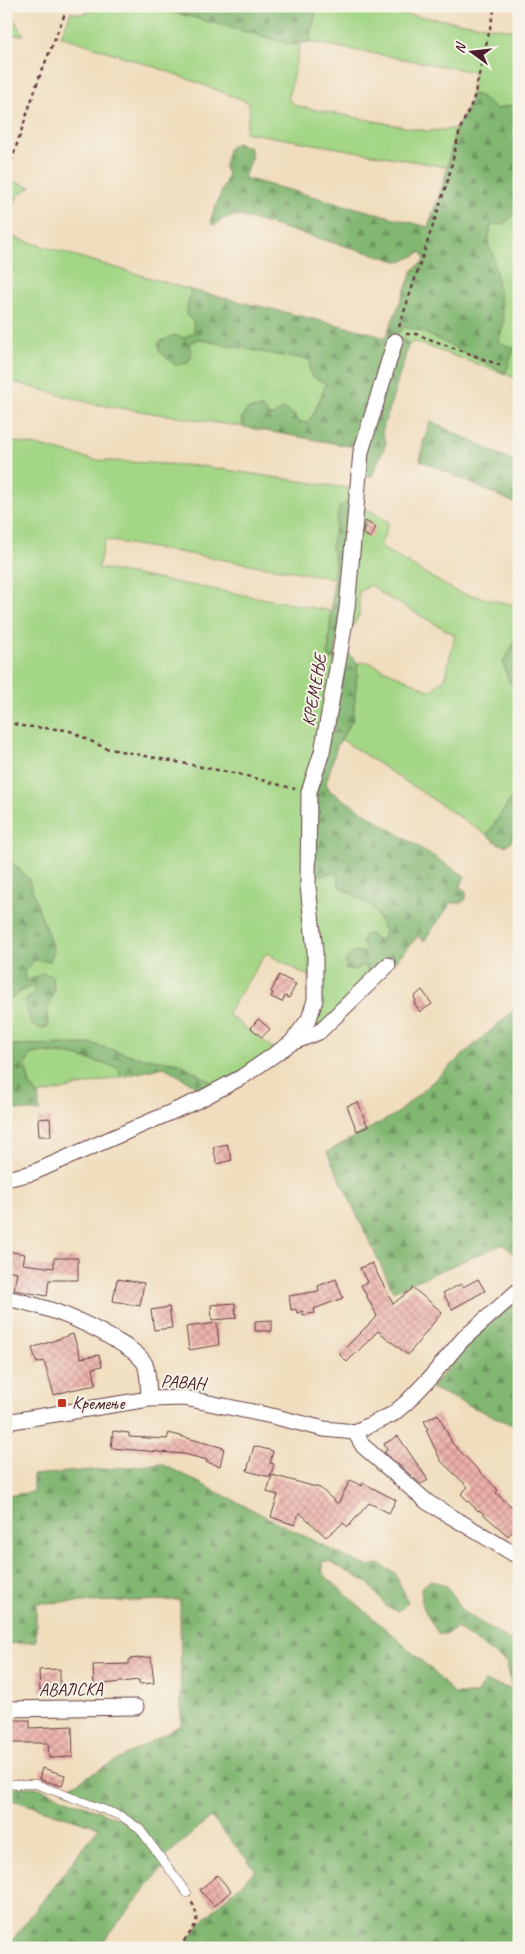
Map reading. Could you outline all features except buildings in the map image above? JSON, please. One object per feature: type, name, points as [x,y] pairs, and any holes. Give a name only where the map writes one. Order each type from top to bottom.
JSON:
[{"type":"street","name":"КРЕМЕЊЕ","points":[[291,1043],[309,1019],[314,1000],[315,951],[308,886],[308,792],[322,752],[347,608],[361,452],[395,341]]},
{"type":"street","name":"КРЕМЕЊЕ","points":[[6,1179],[32,1173],[199,1100],[242,1077],[291,1043],[319,1032],[388,965]]},
{"type":"street","points":[[519,1290],[463,1339],[407,1402],[393,1414],[356,1432],[363,1446],[427,1502],[519,1557]]},
{"type":"street","points":[[6,1298],[31,1303],[66,1315],[102,1332],[129,1348],[144,1364],[148,1378],[149,1399]]},
{"type":"street","name":"РАВАН","points":[[6,1422],[149,1399],[186,1398],[324,1429],[356,1432]]},
{"type":"street","name":"АВАЛСКА","points":[[6,1708],[136,1707]]},
{"type":"lane","points":[[6,1784],[36,1784],[121,1816],[139,1828],[187,1893]]},
{"type":"path","points":[[6,177],[42,70],[68,6]]},
{"type":"path","points":[[395,341],[448,180],[460,129],[473,101],[495,6]]},
{"type":"path","points":[[395,341],[403,334],[416,334],[502,366]]},
{"type":"path","points":[[6,721],[21,726],[68,730],[105,748],[243,775],[308,792]]},
{"type":"path","points":[[179,1948],[197,1923],[198,1912],[187,1893]]},
{"type":"green space","points":[[96,6],[151,6],[291,44],[300,44],[288,99],[296,106],[426,131],[456,129],[447,167],[245,132],[250,111],[248,102],[164,70],[61,36],[71,12],[85,13]]},
{"type":"green space","points":[[151,6],[317,6],[310,42],[291,44]]},
{"type":"green space","points":[[317,6],[348,6],[519,31],[519,103],[496,109],[480,96],[471,94],[475,72],[310,42]]},
{"type":"green space","points":[[6,7],[24,35],[6,35]]},
{"type":"green space","points":[[471,94],[480,96],[496,109],[519,103],[519,211],[503,224],[491,226],[488,244],[493,254],[504,323],[498,342],[514,348],[506,373],[421,331],[404,327],[394,337],[405,340],[409,344],[382,433],[386,443],[372,476],[365,477],[353,463],[355,447],[244,427],[241,419],[248,409],[261,408],[271,417],[283,409],[294,415],[299,422],[307,423],[313,415],[326,384],[311,376],[309,367],[311,361],[304,358],[288,357],[196,339],[189,345],[192,354],[188,363],[175,365],[159,351],[159,342],[174,335],[184,338],[194,332],[193,321],[186,315],[191,290],[372,333],[385,339],[413,270],[425,260],[422,252],[401,262],[237,215],[222,219],[216,225],[212,224],[211,219],[228,175],[224,167],[228,149],[236,143],[249,147],[252,155],[244,178],[428,227],[445,178],[456,129],[470,102]]},
{"type":"green space","points":[[8,180],[31,187],[18,195],[6,224],[6,185]]},
{"type":"green space","points":[[519,211],[519,379],[415,342],[409,344],[405,340],[394,337],[405,327],[421,331],[506,373],[498,343],[493,254],[487,244],[491,225],[503,223]]},
{"type":"green space","points":[[6,229],[12,237],[191,290],[186,314],[193,321],[194,332],[184,338],[189,345],[196,339],[288,357],[304,358],[311,361],[327,384],[313,415],[307,423],[299,422],[294,415],[241,419],[244,427],[94,404],[6,380]]},
{"type":"green space","points":[[430,421],[519,464],[519,505],[420,460]]},
{"type":"green space","points":[[6,441],[40,446],[95,460],[200,466],[353,489],[353,504],[331,547],[335,561],[333,578],[105,540],[98,568],[331,611],[328,655],[335,658],[320,751],[312,978],[266,953],[227,1014],[275,1050],[218,1086],[179,1063],[137,1057],[93,1044],[6,1045],[6,1001],[28,987],[36,987],[34,994],[48,1026],[47,1010],[54,991],[27,981],[24,972],[34,960],[50,961],[28,878],[6,858],[6,519],[9,516],[14,499],[6,495]]},
{"type":"green space","points":[[345,503],[353,504],[335,658],[331,660],[328,655],[335,562],[331,547],[339,508]]},
{"type":"green space","points":[[360,505],[389,522],[380,547],[457,592],[519,606],[519,636],[503,662],[509,681],[519,693],[519,787],[487,835],[341,739],[353,719],[358,663],[368,662],[431,691],[445,678],[455,635],[382,594],[371,585],[359,592],[359,615],[354,625],[348,625]]},
{"type":"green space","points":[[519,636],[519,693],[509,681],[503,662]]},
{"type":"green space","points":[[348,653],[358,663],[353,719],[337,746],[326,783],[330,791],[465,876],[460,888],[466,891],[466,899],[461,903],[451,903],[424,941],[418,936],[393,964],[372,976],[365,965],[355,970],[346,969],[345,961],[352,953],[363,952],[366,949],[362,942],[364,935],[370,934],[378,940],[383,939],[385,931],[372,906],[339,886],[339,877],[333,873],[323,875],[311,873],[311,793],[343,654]]},
{"type":"green space","points":[[519,787],[519,833],[506,846],[497,843],[487,835]]},
{"type":"green space","points":[[7,857],[28,878],[54,952],[50,961],[34,960],[24,972],[27,981],[43,973],[52,976],[54,991],[47,1010],[48,1026],[41,1029],[31,1024],[24,1001],[34,994],[36,988],[28,987],[6,1001]]},
{"type":"green space","points":[[311,873],[323,875],[333,873],[339,877],[339,886],[372,906],[385,931],[383,939],[378,940],[370,934],[366,949],[363,952],[364,965],[372,976],[316,1031],[308,1025]]},
{"type":"green space","points":[[514,1010],[519,1016],[519,1259],[503,1244],[393,1291],[327,1152],[396,1114]]},
{"type":"green space","points":[[93,1044],[137,1057],[179,1063],[218,1086],[206,1092],[164,1067],[121,1077],[118,1068],[86,1059],[53,1053],[31,1054],[25,1065],[30,1085],[38,1095],[40,1112],[6,1109],[6,1045]]},
{"type":"green space","points":[[31,1054],[72,1055],[118,1068],[121,1077],[38,1095],[30,1085],[25,1065]]},
{"type":"green space","points":[[519,1299],[519,1428],[431,1388],[473,1338]]},
{"type":"green space","points":[[162,1464],[348,1558],[368,1566],[379,1564],[395,1573],[408,1602],[399,1611],[388,1608],[368,1583],[328,1561],[322,1562],[323,1574],[432,1670],[454,1694],[476,1694],[485,1682],[512,1689],[507,1663],[457,1628],[446,1634],[438,1634],[422,1605],[421,1588],[431,1580],[447,1586],[462,1611],[519,1646],[519,1948],[184,1948],[201,1922],[256,1870],[211,1817],[165,1857],[140,1825],[123,1813],[63,1790],[181,1725],[180,1600],[36,1603],[36,1642],[6,1644],[6,1496],[33,1492],[33,1475]]},
{"type":"green space","points":[[6,1787],[36,1787],[120,1819],[136,1831],[164,1866],[98,1948],[9,1948],[8,1946],[99,1827],[6,1798]]},
{"type":"place","name":"Кремење","points":[[62,1403]]}]
